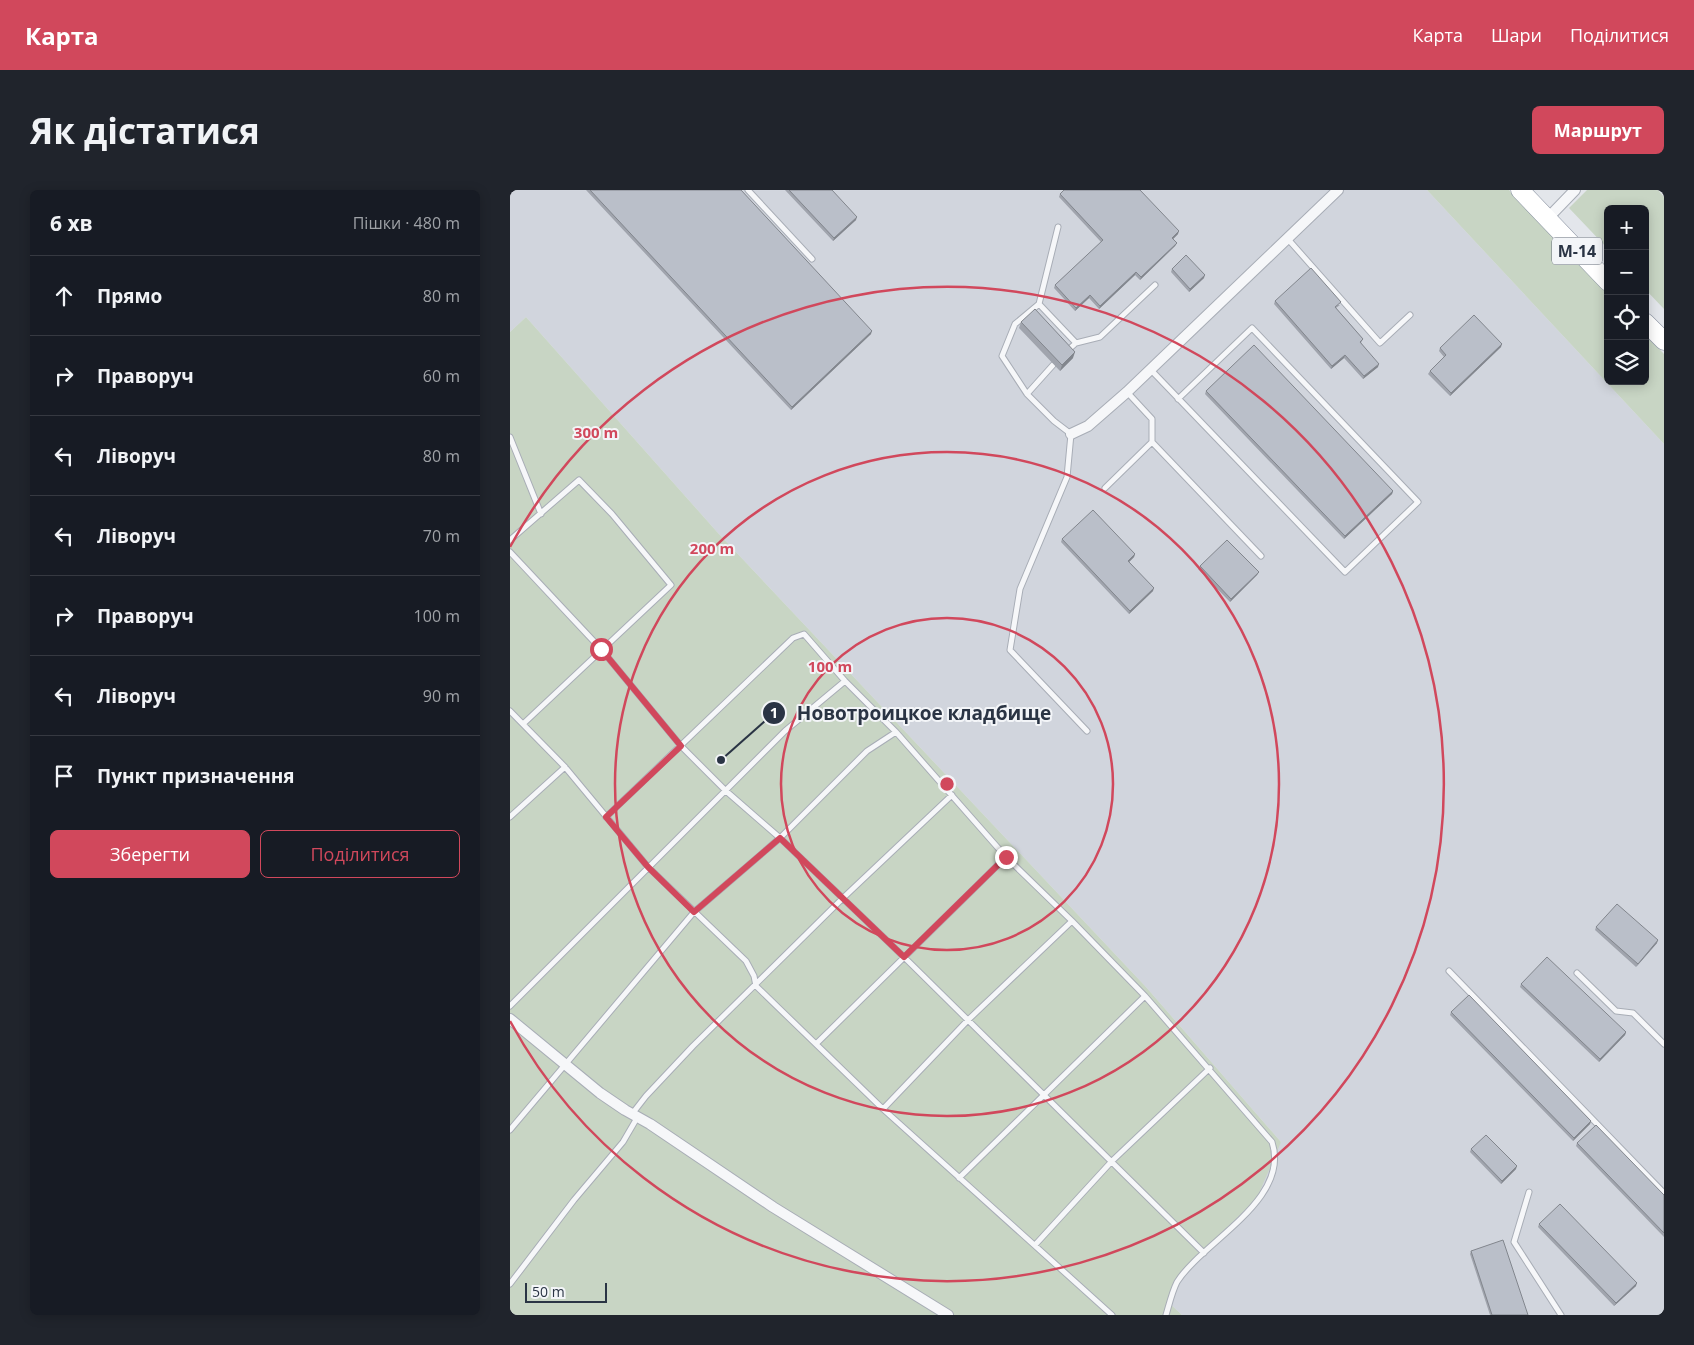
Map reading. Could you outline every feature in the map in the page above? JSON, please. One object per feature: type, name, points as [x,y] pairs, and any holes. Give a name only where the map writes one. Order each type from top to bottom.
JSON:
[{"type":"highway","name":"М-14","points":[[1520,190],[1604,278]]},
{"type":"highway","points":[[1649,326],[1663,338]]},
{"type":"street","points":[[1071,434],[1088,426],[1127,392],[1338,190]]},
{"type":"street","points":[[1547,219],[1575,190]]},
{"type":"street","points":[[510,1019],[566,1065],[634,1116],[650,1124],[773,1207],[948,1315]]},
{"type":"lane","points":[[748,190],[812,259]]},
{"type":"lane","points":[[1058,227],[1040,304],[1014,324],[1002,356],[1027,394],[1054,421],[1071,434],[1067,477],[1020,589],[1010,650],[1087,731]]},
{"type":"lane","points":[[1287,238],[1380,343],[1410,315]]},
{"type":"lane","points":[[1067,352],[1076,343],[1100,337],[1155,285]]},
{"type":"lane","points":[[1040,304],[1076,343]]},
{"type":"lane","points":[[1151,370],[1178,399],[1345,572],[1418,502],[1252,328],[1178,399]]},
{"type":"lane","points":[[1027,394],[1054,365]]},
{"type":"lane","points":[[1127,392],[1152,419],[1152,442],[1261,556]]},
{"type":"lane","points":[[510,437],[541,514]]},
{"type":"lane","points":[[1105,488],[1152,442]]},
{"type":"lane","points":[[510,540],[579,480],[612,514],[671,585],[523,724]]},
{"type":"lane","points":[[510,552],[601,649],[681,746],[726,791],[780,838],[904,957],[1204,1253]]},
{"type":"lane","points":[[606,817],[793,638],[804,634],[845,681],[896,732],[1006,857],[1072,920],[1145,996],[1210,1068],[1272,1142],[1275,1152],[1275,1165],[1263,1194],[1237,1224],[1204,1253],[1178,1282],[1166,1315]]},
{"type":"lane","points":[[510,1006],[785,731],[845,681]]},
{"type":"lane","points":[[510,711],[565,767],[648,867],[746,961],[754,976],[756,986],[883,1109],[1112,1315]]},
{"type":"lane","points":[[510,1130],[694,912],[780,838],[860,758],[896,732]]},
{"type":"lane","points":[[510,816],[565,767]]},
{"type":"lane","points":[[510,1284],[574,1200],[623,1142],[634,1116],[646,1096],[693,1046],[756,986],[843,898],[952,795]]},
{"type":"lane","points":[[817,1043],[1006,857]]},
{"type":"lane","points":[[883,1109],[968,1020],[1072,920]]},
{"type":"lane","points":[[1449,971],[1664,1193]]},
{"type":"lane","points":[[1577,973],[1616,1011],[1633,1013],[1664,1044]]},
{"type":"lane","points":[[959,1178],[1145,996]]},
{"type":"lane","points":[[1035,1245],[1112,1161],[1210,1068]]},
{"type":"lane","points":[[1528,1192],[1514,1242],[1561,1315]]},
{"type":"shaded area","points":[[510,190],[1427,190],[1604,380],[1604,385],[1609,385],[1664,444],[1664,1315],[1182,1315],[1167,1301],[1173,1285],[1201,1253],[1281,1142],[1146,987],[718,533],[526,317],[510,332]]},
{"type":"green space","points":[[1427,190],[1509,190],[1604,290],[1604,380]]},
{"type":"green space","points":[[1587,190],[1658,190],[1664,197],[1664,309],[1649,293],[1649,205],[1604,205],[1604,245],[1569,208]]},
{"type":"green space","points":[[526,317],[718,533],[1146,987],[1281,1142],[1257,1198],[1201,1253],[1173,1285],[1167,1301],[1182,1315],[510,1315],[510,332]]},
{"type":"green space","points":[[1649,338],[1664,354],[1664,444],[1609,385],[1649,385]]},
{"type":"building","points":[[590,190],[741,190],[872,331],[792,407]]},
{"type":"building","points":[[789,190],[832,190],[857,217],[834,238]]},
{"type":"building","points":[[1064,190],[1140,190],[1179,231],[1172,238],[1177,243],[1141,277],[1136,272],[1100,306],[1090,295],[1076,308],[1055,285],[1103,240],[1060,194]]},
{"type":"building","points":[[1186,255],[1205,275],[1190,289],[1172,269]]},
{"type":"building","points":[[1311,268],[1341,302],[1335,307],[1363,339],[1360,342],[1379,364],[1364,376],[1345,355],[1332,366],[1275,301]]},
{"type":"building","points":[[1035,309],[1075,352],[1062,365],[1021,322]]},
{"type":"building","points":[[1474,315],[1502,344],[1451,393],[1430,371],[1446,355],[1440,348]]},
{"type":"building","points":[[1254,345],[1393,491],[1345,536],[1206,391]]},
{"type":"building","points":[[1093,510],[1135,554],[1128,561],[1154,588],[1130,611],[1062,539]]},
{"type":"building","points":[[1227,540],[1259,572],[1231,599],[1200,566]]},
{"type":"building","points":[[1617,904],[1658,940],[1638,964],[1596,927]]},
{"type":"building","points":[[1547,957],[1626,1032],[1600,1059],[1521,984]]},
{"type":"building","points":[[1469,995],[1591,1121],[1574,1138],[1451,1012]]},
{"type":"building","points":[[1596,1125],[1664,1195],[1664,1233],[1577,1143]]},
{"type":"building","points":[[1486,1135],[1517,1166],[1502,1181],[1471,1149]]},
{"type":"building","points":[[1560,1204],[1637,1283],[1616,1303],[1539,1224]]},
{"type":"building","points":[[1503,1240],[1528,1315],[1492,1315],[1471,1251]]},
{"type":"place","name":"Новотроицкое кладбище","points":[[721,760]]},
{"type":"route","points":[[601,649],[681,746],[606,817],[648,867],[694,912],[780,838],[904,957],[1006,857]]}]
